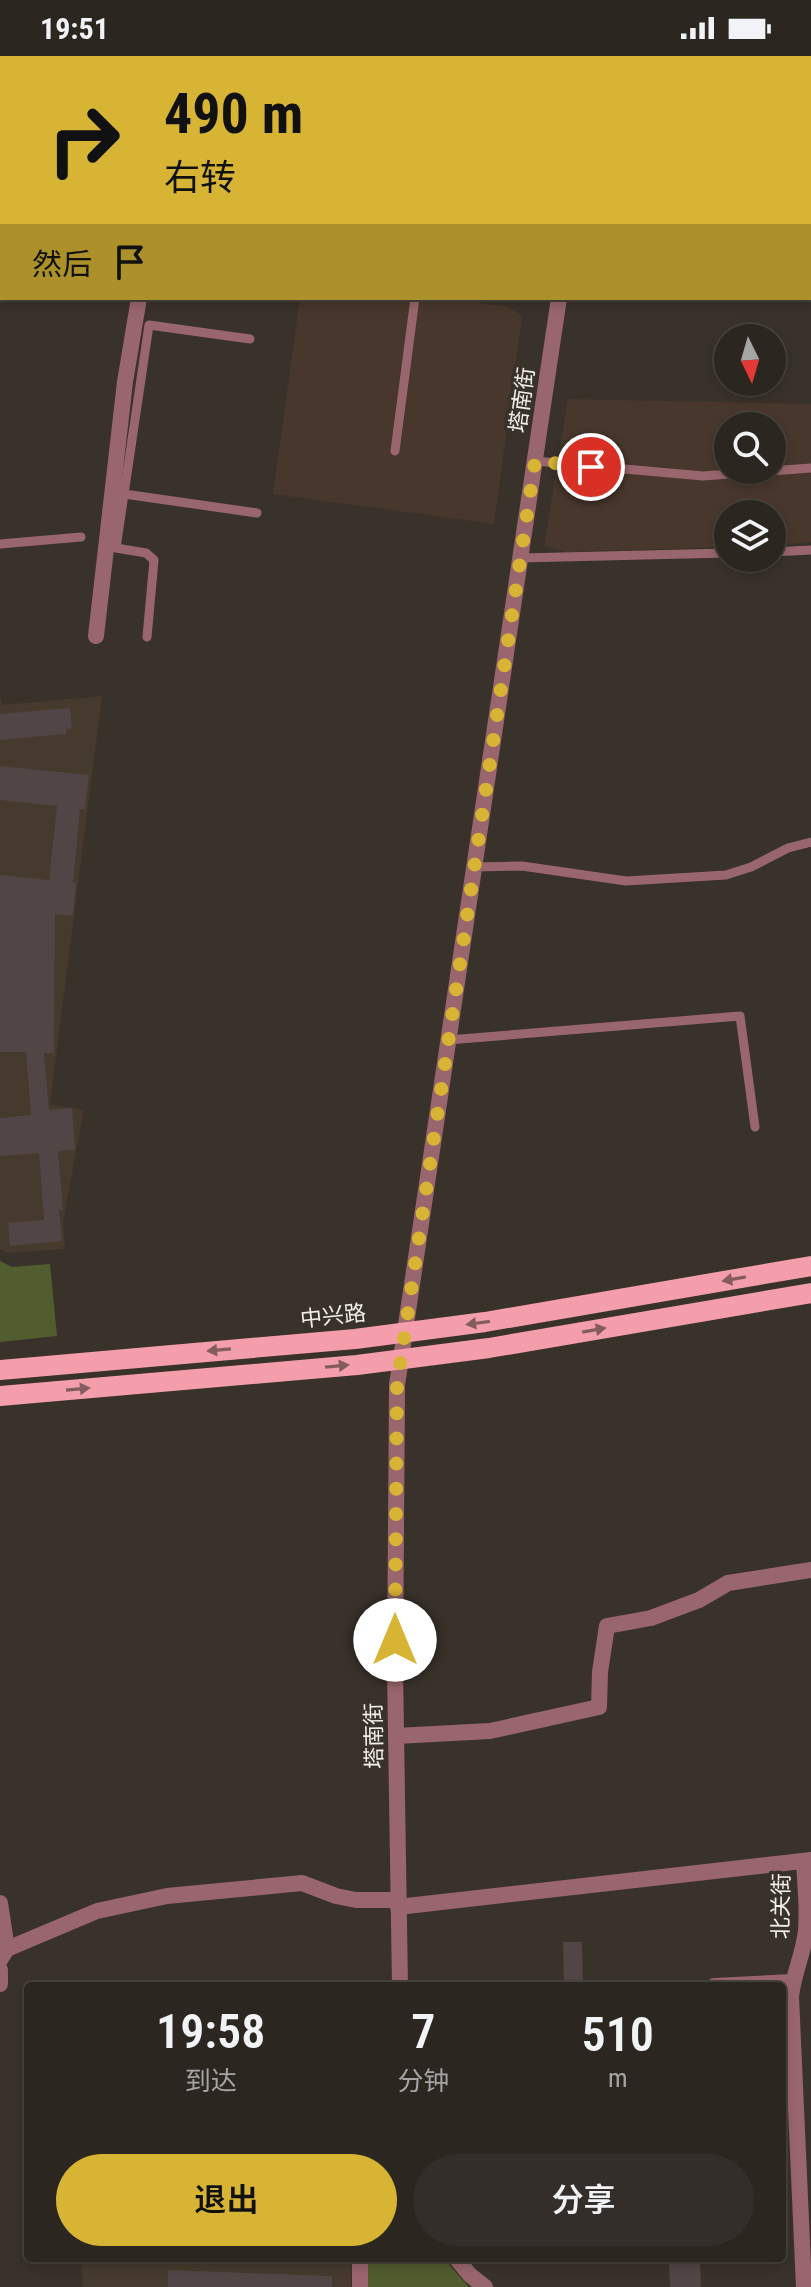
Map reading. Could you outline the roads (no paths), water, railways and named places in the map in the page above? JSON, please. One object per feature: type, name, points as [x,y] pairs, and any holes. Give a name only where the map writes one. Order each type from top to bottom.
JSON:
[{"type":"main road","name":"中兴路","points":[[0,1370],[403,1333],[485,1322],[811,1266]]},
{"type":"main road","points":[[0,1396],[489,1348],[811,1293]]},
{"type":"street","points":[[96,636],[125,382],[139,300]]},
{"type":"street","name":"塔南街","points":[[400,1982],[395,1408],[403,1333],[559,300]]},
{"type":"street","points":[[396,1736],[490,1731],[599,1707],[600,1672],[607,1626],[651,1618],[699,1600],[728,1583],[811,1570]]},
{"type":"street","points":[[0,1903],[4,1954],[97,1911],[167,1896],[302,1883],[336,1896],[398,1903],[808,1860]]},
{"type":"street","name":"北关街","points":[[804,2287],[792,1982],[802,1953],[806,1928],[808,1860]]},
{"type":"street","points":[[0,1970],[0,1984]]},
{"type":"street","points":[[786,1982],[792,1982]]},
{"type":"street","points":[[360,2262],[360,2287]]},
{"type":"street","points":[[459,2262],[485,2287]]},
{"type":"lane","points":[[395,451],[415,300]]},
{"type":"lane","points":[[147,637],[154,560],[146,553],[116,548],[149,325],[250,339]]},
{"type":"lane","points":[[535,461],[703,476],[811,468]]},
{"type":"lane","points":[[124,494],[257,513]]},
{"type":"lane","points":[[0,544],[81,537]]},
{"type":"lane","points":[[786,551],[811,550]]},
{"type":"lane","points":[[520,558],[714,553]]},
{"type":"lane","points":[[474,867],[522,866],[626,881],[726,875],[751,867],[788,848],[811,842]]},
{"type":"lane","points":[[448,1040],[740,1016],[755,1127]]}]
